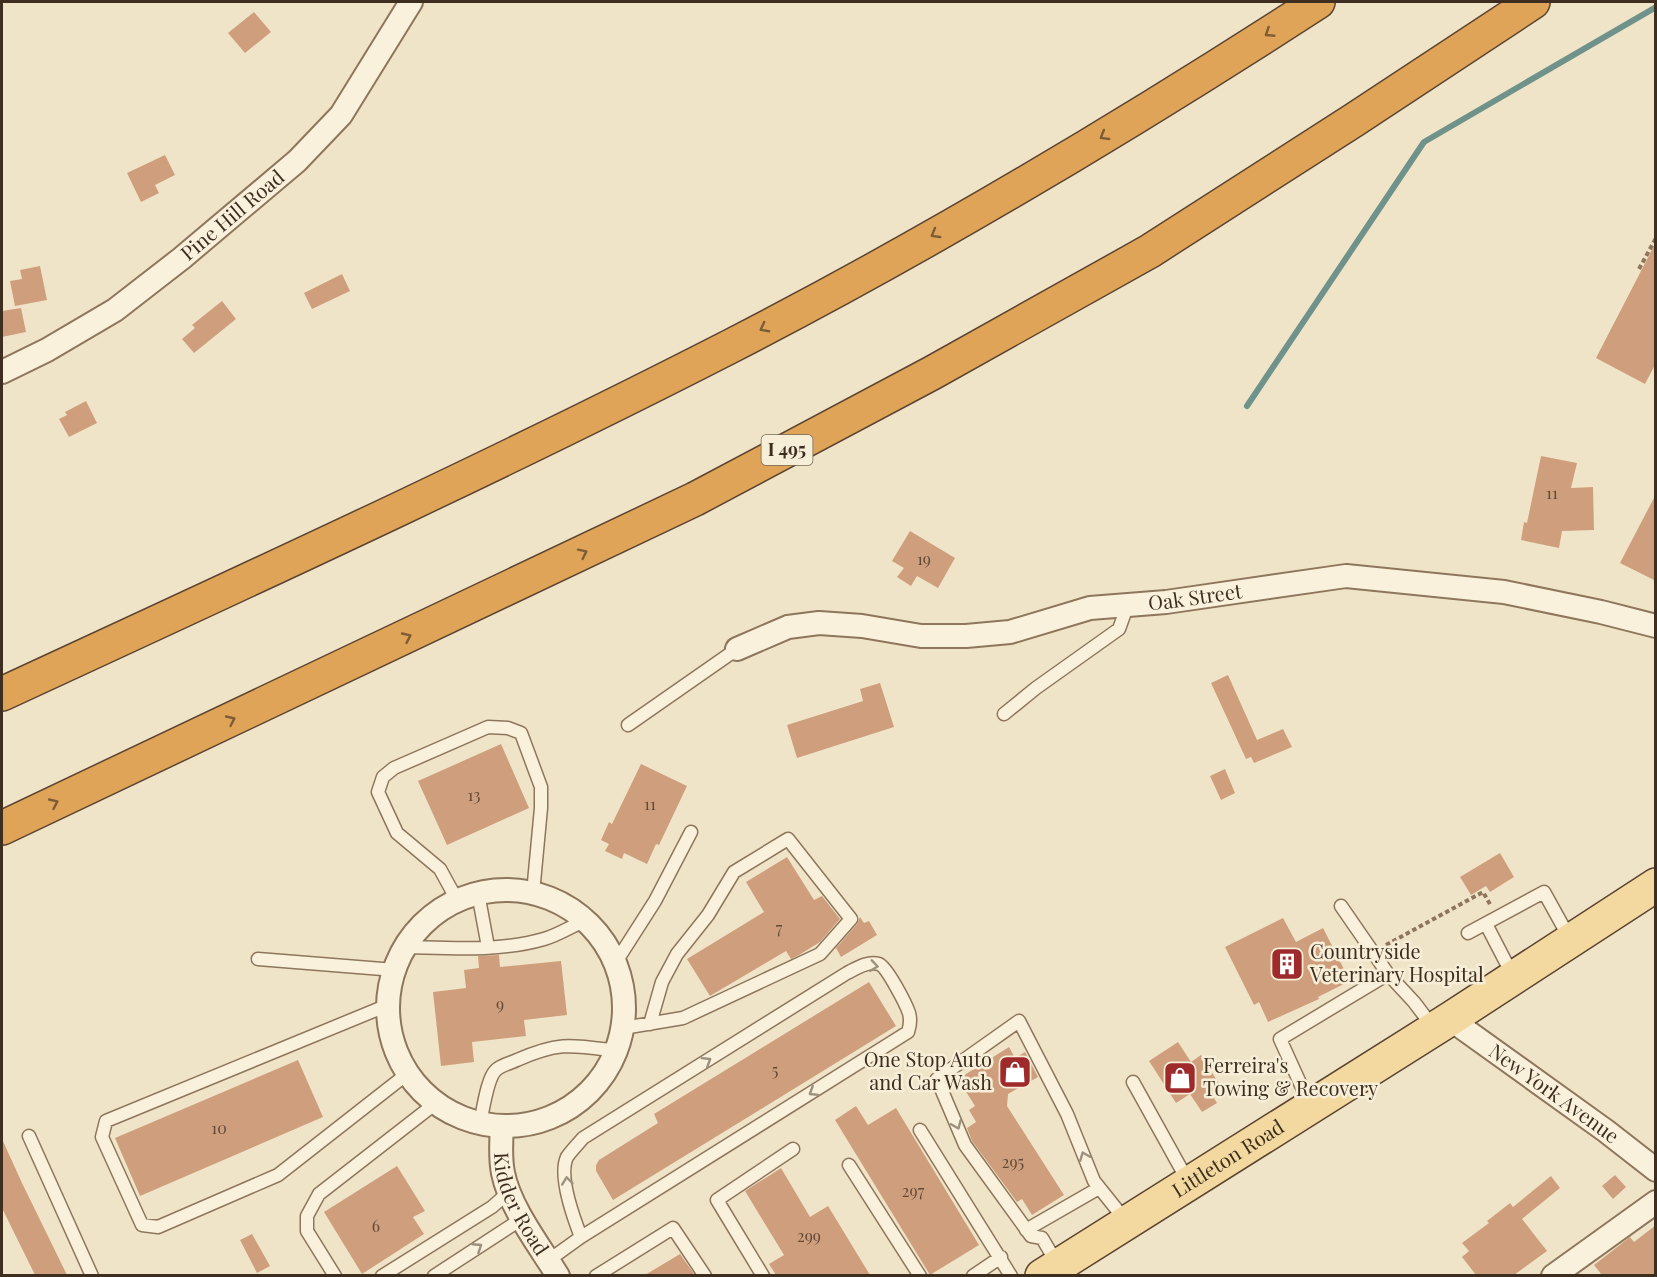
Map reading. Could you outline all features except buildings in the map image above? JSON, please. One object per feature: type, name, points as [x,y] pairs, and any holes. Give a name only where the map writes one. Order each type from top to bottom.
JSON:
[{"type":"highway","points":[[2,694],[283,564],[732,345],[889,261],[1037,176],[1199,79],[1318,2]]},
{"type":"highway","name":"I 495","points":[[2,828],[695,499],[911,384],[1150,251],[1533,2]]},
{"type":"main road","name":"Littleton Road","points":[[1050,1270],[1442,1024],[1656,885]]},
{"type":"street","name":"Pine Hill Road","points":[[2,372],[48,350],[115,310],[182,258],[297,162],[328,131],[341,114],[411,2]]},
{"type":"street","name":"Oak Street","points":[[737,649],[788,627],[819,623],[862,626],[921,636],[966,636],[1010,632],[1090,608],[1200,597],[1346,576],[1504,592],[1656,626]]},
{"type":"street","name":"Kidder Road","points":[[500,890],[533,893],[564,904],[586,920],[598,933],[616,962],[625,994],[623,1028],[617,1051],[604,1075],[593,1088],[567,1110],[535,1122],[491,1124],[452,1113],[436,1103],[407,1074],[395,1048],[389,1027],[388,1005],[394,970],[405,948],[421,925],[438,911],[468,896],[500,890]]},
{"type":"street","name":"New York Avenue","points":[[1442,1024],[1606,1131],[1656,1170]]},
{"type":"street","name":"Kidder Road","points":[[491,1124],[509,1192],[553,1268]]},
{"type":"street","points":[[1553,1275],[1656,1202]]},
{"type":"lane","points":[[1004,714],[1036,688],[1119,629],[1128,604]]},
{"type":"lane","points":[[628,725],[737,649]]},
{"type":"lane","points":[[488,948],[468,896],[397,833],[378,792],[383,777],[394,768],[488,727],[508,728],[521,733],[541,787],[533,893]]},
{"type":"lane","points":[[616,962],[655,902],[690,832]]},
{"type":"lane","points":[[623,1028],[650,1024],[683,1018],[820,954],[851,919],[788,839],[734,872],[708,915],[676,954],[662,982],[650,1024]]},
{"type":"lane","points":[[1468,933],[1544,892],[1571,940]]},
{"type":"lane","points":[[1341,906],[1388,974],[1414,1002],[1442,1024]]},
{"type":"lane","points":[[405,948],[488,948],[522,945],[546,939],[586,920]]},
{"type":"lane","points":[[1486,924],[1514,977]]},
{"type":"lane","points":[[258,959],[394,970]]},
{"type":"lane","points":[[553,1268],[581,1237],[908,1032],[909,1012],[885,968],[878,964],[864,964],[847,973],[583,1138],[566,1158],[565,1177],[571,1211],[581,1237]]},
{"type":"lane","points":[[1310,1106],[1280,1039],[1388,974]]},
{"type":"lane","points":[[388,1005],[106,1121],[102,1137],[142,1225],[158,1227],[278,1175],[407,1074]]},
{"type":"lane","points":[[1050,1270],[1042,1238],[1030,1236],[965,1145],[937,1079],[1019,1021],[1067,1114],[1094,1181],[1126,1222]]},
{"type":"lane","points":[[491,1124],[491,1077],[496,1069],[542,1049],[558,1046],[573,1045],[617,1051]]},
{"type":"lane","points":[[1133,1082],[1189,1183]]},
{"type":"lane","points":[[336,1275],[307,1231],[307,1216],[320,1194],[436,1103]]},
{"type":"lane","points":[[920,1130],[1011,1275]]},
{"type":"lane","points":[[29,1136],[92,1275]]},
{"type":"lane","points":[[763,1275],[717,1200],[793,1149]]},
{"type":"lane","points":[[849,1165],[920,1275]]},
{"type":"lane","points":[[1026,1230],[1099,1188]]},
{"type":"lane","points":[[382,1275],[492,1207],[509,1192]]},
{"type":"lane","points":[[434,1275],[523,1218]]},
{"type":"lane","points":[[596,1275],[673,1228],[705,1275]]},
{"type":"lane","points":[[973,1275],[1001,1257]]},
{"type":"path","points":[[1639,269],[1656,238]]},
{"type":"path","points":[[1373,952],[1483,892],[1498,917]]},
{"type":"waterway","points":[[1247,406],[1424,142],[1656,7]]},
{"type":"place","name":"Countryside Veterinary Hospital","points":[[1287,964]]},
{"type":"place","name":"One Stop Auto and Car Wash","points":[[1015,1072]]},
{"type":"place","name":"Ferreira's Towing & Recovery","points":[[1180,1078]]}]
